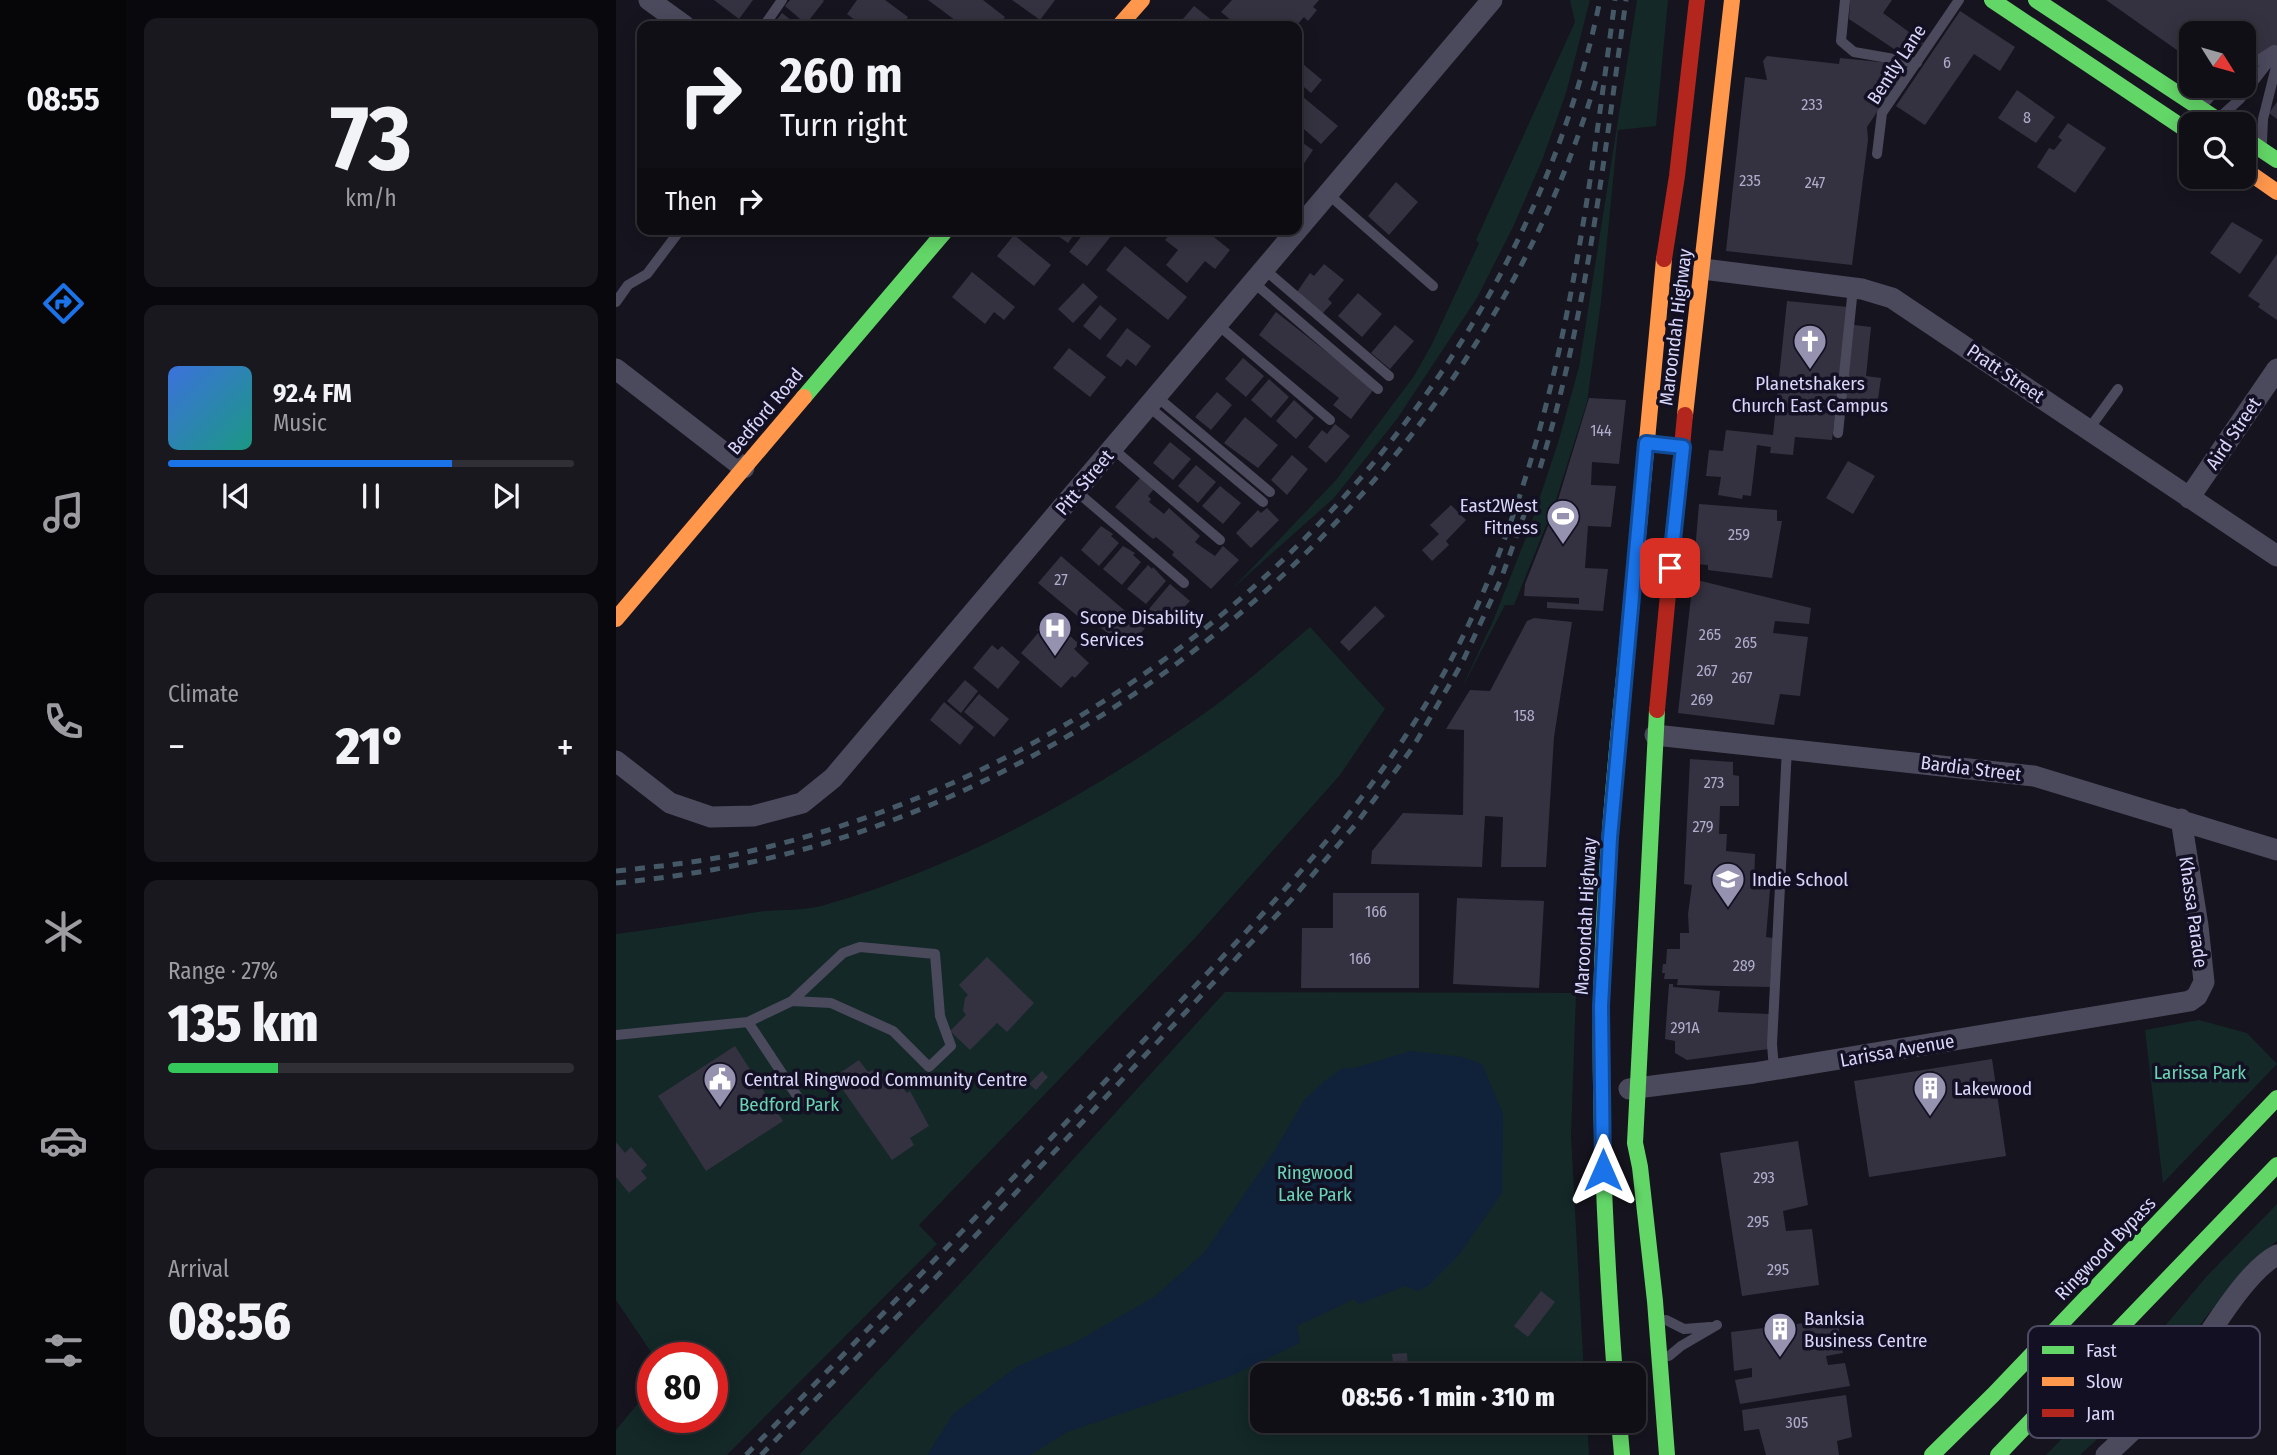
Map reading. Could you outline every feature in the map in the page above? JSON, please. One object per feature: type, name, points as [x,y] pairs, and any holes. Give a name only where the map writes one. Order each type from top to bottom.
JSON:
[{"type":"main road","points":[[1123,21],[1142,0]]},
{"type":"main road","name":"Maroondah Highway","points":[[1667,1455],[1662,1369],[1653,1317],[1640,1167],[1635,1143],[1655,735],[1676,496],[1664,445],[1667,233],[1677,176],[1697,0]]},
{"type":"main road","name":"Maroondah Highway","points":[[1615,1363],[1617,1322],[1604,1207],[1601,1006],[1610,838],[1664,445],[1703,269],[1732,0]]},
{"type":"main road","points":[[1992,0],[2179,125]]},
{"type":"main road","points":[[2036,0],[2193,112]]},
{"type":"main road","points":[[2256,146],[2277,160]]},
{"type":"main road","points":[[2256,177],[2277,192]]},
{"type":"main road","name":"Bedford Road","points":[[616,620],[942,235]]},
{"type":"main road","name":"Ringwood Bypass","points":[[2059,1326],[2277,1098]]},
{"type":"main road","points":[[2122,1326],[2277,1165]]},
{"type":"main road","name":"Ringwood Bypass","points":[[1932,1455],[2028,1358]]},
{"type":"main road","points":[[1998,1455],[2028,1424]]},
{"type":"main road","points":[[1620,1433],[1622,1455]]},
{"type":"street","points":[[649,0],[678,21]]},
{"type":"street","name":"Pitt Street","points":[[1302,224],[1492,0]]},
{"type":"street","name":"Pitt Street","points":[[616,761],[670,803],[711,817],[753,816],[802,803],[833,778],[1293,235]]},
{"type":"street","name":"Pratt Street","points":[[1703,269],[1853,288],[1878,292],[1892,298],[2277,556]]},
{"type":"street","points":[[616,369],[744,468]]},
{"type":"street","name":"Aird Street","points":[[2189,498],[2277,369]]},
{"type":"street","name":"Bardia Street","points":[[1655,735],[2034,776],[2277,850]]},
{"type":"street","name":"Khassa Parade","points":[[2181,819],[2199,926],[2204,982],[2197,996],[2190,1001]]},
{"type":"street","name":"Larissa Avenue","points":[[1603,1088],[1637,1090],[1774,1070],[2190,1001]]},
{"type":"street","points":[[2214,1326],[2255,1273],[2277,1255]]},
{"type":"street","points":[[2106,1455],[2124,1438]]},
{"type":"lane","points":[[767,21],[782,0]]},
{"type":"lane","points":[[1845,0],[1841,41],[1847,47],[1854,52],[1917,63]]},
{"type":"lane","name":"Bently Lane","points":[[1877,154],[1882,113],[1959,0]]},
{"type":"lane","points":[[2256,62],[2277,50]]},
{"type":"lane","points":[[2228,112],[2277,50]]},
{"type":"lane","points":[[2262,150],[2263,119],[2277,63]]},
{"type":"lane","points":[[1328,194],[1433,286]]},
{"type":"lane","points":[[616,302],[628,285],[647,274],[676,235]]},
{"type":"lane","points":[[1258,276],[1389,376]]},
{"type":"lane","points":[[1258,276],[1378,389]]},
{"type":"lane","points":[[1838,433],[1853,288]]},
{"type":"lane","points":[[1217,324],[1331,420]]},
{"type":"lane","points":[[2089,429],[2118,388]]},
{"type":"lane","points":[[1152,401],[1270,492]]},
{"type":"lane","points":[[1152,401],[1263,502]]},
{"type":"lane","points":[[1112,449],[1220,540]]},
{"type":"lane","points":[[1076,491],[1184,583]]},
{"type":"lane","points":[[1774,1070],[1772,1045],[1787,748]]},
{"type":"lane","points":[[616,1035],[748,1022],[792,1001],[843,953],[860,947],[935,954],[940,1016],[951,1046],[929,1067],[893,1031],[831,1003],[792,1001]]},
{"type":"lane","points":[[748,1022],[801,1102]]},
{"type":"lane","points":[[1653,1317],[1684,1329],[1717,1325],[1673,1352],[1662,1369]]},
{"type":"green space","points":[[1570,0],[1590,0],[1566,93],[1543,158],[1514,225],[1477,298],[1397,419],[1334,498],[1232,589],[1336,480],[1414,376],[1432,344],[1479,243],[1476,240],[1575,22]]},
{"type":"green space","points":[[1637,0],[1668,0],[1656,126],[1618,130],[1601,302],[1587,402],[1554,506],[1514,605],[1505,605],[1460,692],[1493,621],[1529,530],[1558,443],[1579,367]]},
{"type":"green space","name":"Bedford Park","points":[[1310,627],[1385,709],[1340,775],[1195,938],[919,1225],[937,1244],[727,1455],[616,1455],[616,1430],[637,1404],[637,1433],[728,1433],[728,1342],[644,1342],[616,1300],[616,934],[757,912],[821,906],[926,870],[977,848],[1076,796],[1170,737],[1228,696]]},
{"type":"green space","name":"Ringwood Lake Park","points":[[1225,992],[1576,993],[1571,1136],[1583,1363],[1250,1363],[1250,1433],[1588,1433],[1589,1455],[799,1455],[970,1273]]},
{"type":"green space","name":"Larissa Park","points":[[2199,1020],[2247,1033],[2277,1064],[2163,1183],[2145,1030]]},
{"type":"green space","points":[[2277,1204],[2277,1240],[2199,1326],[2165,1326],[2207,1276]]},
{"type":"green space","points":[[2063,1438],[2098,1438],[2080,1455],[2046,1455]]},
{"type":"water","points":[[1411,1051],[1462,1057],[1482,1064],[1503,1114],[1502,1193],[1458,1256],[1428,1286],[1418,1291],[1405,1286],[1359,1304],[1354,1299],[1297,1326],[1300,1343],[1258,1363],[1250,1363],[1250,1367],[1226,1378],[1067,1432],[1030,1455],[927,1455],[953,1414],[1018,1366],[1074,1343],[1154,1297],[1204,1253],[1275,1150],[1305,1099],[1343,1068],[1354,1068]]},
{"type":"building","points":[[714,0],[753,0],[739,19]]},
{"type":"building","points":[[790,0],[824,1],[808,21],[802,21],[785,6]]},
{"type":"building","points":[[857,0],[885,0],[908,17],[905,21],[856,21],[847,14]]},
{"type":"building","points":[[928,0],[983,0],[1005,17],[1004,21],[956,21]]},
{"type":"building","points":[[1012,0],[1055,0],[1040,20]]},
{"type":"building","points":[[1232,0],[1319,0],[1313,7],[1317,10],[1308,21],[1304,17],[1300,21],[1232,21],[1221,12]]},
{"type":"building","points":[[1850,0],[1892,0],[1883,13],[1924,43],[1909,52],[1897,51],[1849,19]]},
{"type":"building","points":[[2106,0],[2277,0],[2277,59],[2256,77],[2256,21],[2179,21],[2179,52]]},
{"type":"building","points":[[1194,6],[1213,21],[1181,21]]},
{"type":"building","points":[[1960,11],[2015,47],[2000,71],[1974,54],[1925,125],[1896,106]]},
{"type":"building","points":[[782,13],[792,21],[776,21]]},
{"type":"building","points":[[1767,56],[1839,64],[1840,58],[1901,64],[1904,72],[1867,127],[1868,140],[1852,265],[1726,251],[1745,77],[1767,80],[1763,61]]},
{"type":"building","points":[[1302,63],[1322,80],[1311,93],[1302,85]]},
{"type":"building","points":[[2017,90],[2055,117],[2036,143],[1998,118]]},
{"type":"building","points":[[1302,96],[1338,126],[1321,144],[1302,127]]},
{"type":"building","points":[[2277,102],[2277,119],[2269,113]]},
{"type":"building","points":[[2068,123],[2106,148],[2075,193],[2037,167],[2049,148],[2054,150],[2062,140],[2058,137]]},
{"type":"building","points":[[1302,142],[1313,150],[1302,166]]},
{"type":"building","points":[[1396,182],[1418,202],[1389,235],[1368,216]]},
{"type":"building","points":[[2232,222],[2263,240],[2240,274],[2210,253]]},
{"type":"building","points":[[1014,235],[1051,265],[1034,286],[997,256]]},
{"type":"building","points":[[1057,235],[1074,235],[1068,243]]},
{"type":"building","points":[[1082,235],[1112,235],[1087,266],[1069,252]]},
{"type":"building","points":[[1169,235],[1211,235],[1230,250],[1215,269],[1205,261],[1187,283],[1166,265],[1178,250],[1165,240]]},
{"type":"building","points":[[1125,246],[1187,297],[1168,320],[1106,270]]},
{"type":"building","points":[[2277,254],[2277,320],[2248,296]]},
{"type":"building","points":[[1324,264],[1344,280],[1328,299],[1332,303],[1322,314],[1297,292],[1310,273],[1314,276]]},
{"type":"building","points":[[972,272],[1015,307],[1004,320],[994,312],[985,324],[952,297]]},
{"type":"building","points":[[1083,283],[1098,297],[1073,323],[1058,309]]},
{"type":"building","points":[[1358,293],[1382,314],[1362,337],[1338,316]]},
{"type":"building","name":"Planetshakers Church East Campus","points":[[1787,301],[1848,307],[1832,440],[1795,437],[1793,455],[1770,453],[1771,447],[1757,445],[1751,496],[1743,495],[1742,499],[1718,495],[1721,477],[1706,476],[1709,450],[1723,451],[1726,430],[1773,435]]},
{"type":"building","points":[[1100,305],[1117,319],[1100,340],[1083,326]]},
{"type":"building","points":[[1276,312],[1374,389],[1351,419],[1333,405],[1339,398],[1259,335]]},
{"type":"building","points":[[1395,325],[1414,341],[1390,369],[1371,353]]},
{"type":"building","points":[[1854,325],[1871,327],[1866,376],[1881,378],[1878,399],[1874,404],[1846,400]]},
{"type":"building","points":[[1127,328],[1151,346],[1136,366],[1127,359],[1121,367],[1106,356]]},
{"type":"building","points":[[1069,348],[1106,377],[1090,397],[1053,368]]},
{"type":"building","points":[[1243,358],[1264,376],[1246,397],[1225,379]]},
{"type":"building","points":[[1269,379],[1289,397],[1271,418],[1251,400]]},
{"type":"building","points":[[1217,392],[1232,405],[1211,430],[1195,417]]},
{"type":"building","points":[[1589,398],[1626,400],[1619,464],[1592,462],[1591,485],[1616,486],[1611,527],[1588,526],[1585,568],[1608,569],[1603,611],[1547,608],[1547,602],[1579,604],[1579,598],[1524,596],[1525,584],[1557,503]]},
{"type":"building","points":[[1294,400],[1314,418],[1296,439],[1276,421]]},
{"type":"building","points":[[1245,417],[1278,445],[1258,468],[1224,443]]},
{"type":"building","points":[[1335,424],[1350,436],[1326,463],[1308,447],[1322,430],[1327,434]]},
{"type":"building","points":[[1170,442],[1191,459],[1173,480],[1153,463]]},
{"type":"building","points":[[1292,455],[1308,469],[1287,495],[1271,480]]},
{"type":"building","points":[[1848,461],[1875,476],[1853,514],[1826,498]]},
{"type":"building","points":[[1196,465],[1216,482],[1198,503],[1178,486]]},
{"type":"building","points":[[1140,478],[1154,489],[1148,496],[1151,499],[1149,502],[1164,514],[1169,508],[1200,536],[1195,542],[1215,556],[1223,546],[1239,560],[1211,589],[1172,555],[1174,552],[1156,537],[1153,539],[1115,507]]},
{"type":"building","points":[[1220,486],[1241,503],[1223,524],[1202,506]]},
{"type":"building","points":[[1699,504],[1777,510],[1777,521],[1782,521],[1772,578],[1708,570],[1708,565],[1694,564]]},
{"type":"building","points":[[1451,505],[1466,520],[1446,541],[1449,545],[1432,561],[1422,550],[1439,534],[1430,525]]},
{"type":"building","points":[[1267,508],[1279,520],[1251,548],[1236,533],[1258,510],[1261,513]]},
{"type":"building","points":[[1101,526],[1113,534],[1111,536],[1119,543],[1099,566],[1081,550]]},
{"type":"building","points":[[1123,546],[1135,553],[1133,555],[1141,562],[1122,585],[1103,569]]},
{"type":"building","points":[[1061,556],[1145,628],[1127,650],[1085,614],[1081,619],[1038,583]]},
{"type":"building","points":[[1148,565],[1166,581],[1146,604],[1127,589]]},
{"type":"building","points":[[1693,579],[1811,608],[1809,624],[1775,621],[1773,633],[1808,637],[1800,696],[1780,694],[1774,725],[1678,713]]},
{"type":"building","points":[[1170,584],[1190,601],[1180,611],[1178,609],[1166,624],[1149,609]]},
{"type":"building","points":[[1375,606],[1385,616],[1349,651],[1340,642]]},
{"type":"building","points":[[1534,618],[1572,622],[1554,737],[1546,867],[1501,867],[1503,817],[1485,816],[1482,867],[1371,864],[1372,851],[1403,813],[1463,815],[1464,730],[1446,729],[1470,690],[1490,691],[1527,621]]},
{"type":"building","name":"Scope Disability Services","points":[[1051,619],[1079,644],[1074,649],[1089,663],[1061,688],[1021,653],[1039,632],[1037,630],[1041,624],[1044,626]]},
{"type":"building","points":[[992,645],[998,650],[1002,646],[1020,662],[998,689],[973,668]]},
{"type":"building","points":[[965,680],[978,691],[961,713],[947,701]]},
{"type":"building","points":[[979,694],[1009,719],[994,737],[964,712]]},
{"type":"building","points":[[944,702],[974,727],[960,745],[930,720]]},
{"type":"building","points":[[1690,759],[1733,762],[1733,775],[1739,776],[1739,806],[1720,806],[1719,834],[1727,834],[1726,851],[1755,854],[1754,888],[1770,889],[1766,937],[1773,938],[1770,987],[1677,985],[1678,979],[1664,979],[1665,973],[1662,973],[1667,949],[1680,949],[1680,933],[1689,933],[1688,914],[1692,885],[1684,884]]},
{"type":"building","points":[[1333,893],[1419,893],[1419,988],[1301,988],[1302,928],[1333,928]]},
{"type":"building","points":[[1457,898],[1544,901],[1539,988],[1453,984]]},
{"type":"building","points":[[987,957],[1034,1003],[1007,1032],[997,1023],[970,1050],[950,1031],[966,1015],[963,1011],[968,995],[959,985]]},
{"type":"building","points":[[1669,984],[1673,984],[1673,987],[1720,991],[1718,1012],[1770,1014],[1769,1049],[1687,1060],[1675,1053],[1675,1041],[1665,1039]]},
{"type":"building","name":"Central Ringwood Community Centre","points":[[735,1046],[783,1121],[706,1171],[658,1096]]},
{"type":"building","name":"Lakewood","points":[[1992,1059],[2006,1156],[1869,1177],[1854,1081]]},
{"type":"building","points":[[859,1060],[868,1072],[878,1068],[883,1075],[889,1071],[907,1093],[910,1091],[929,1126],[910,1138],[914,1145],[892,1160],[834,1077]]},
{"type":"building","points":[[1042,1071],[1048,1077],[1036,1090],[1029,1084]]},
{"type":"building","points":[[1798,1141],[1808,1205],[1783,1211],[1786,1231],[1812,1229],[1819,1285],[1742,1296],[1720,1153]]},
{"type":"building","points":[[616,1142],[625,1153],[631,1147],[647,1165],[641,1171],[647,1178],[629,1193],[616,1177]]},
{"type":"building","points":[[1541,1291],[1555,1302],[1528,1337],[1514,1326]]},
{"type":"building","name":"Banksia Business Centre","points":[[1837,1319],[1843,1353],[1826,1356],[1828,1365],[1845,1363],[1850,1386],[1740,1404],[1735,1380],[1752,1377],[1752,1368],[1734,1371],[1731,1332]]},
{"type":"building","points":[[1407,1353],[1408,1363],[1393,1363],[1392,1354]]},
{"type":"building","points":[[1846,1395],[1852,1437],[1837,1441],[1839,1455],[1766,1455],[1759,1429],[1744,1431],[1742,1410]]},
{"type":"railway","points":[[616,871],[703,860],[755,850],[905,803],[1048,735],[1180,648],[1299,544],[1403,426],[1490,294],[1556,151],[1600,0]]},
{"type":"railway","points":[[746,1455],[1281,894],[1364,795],[1436,688],[1466,630],[1498,555],[1525,478],[1547,400],[1580,242],[1615,0]]},
{"type":"railway","points":[[1540,468],[1582,294],[1602,177],[1626,0]]},
{"type":"railway","points":[[616,883],[668,877],[771,858],[822,844],[953,795],[1079,729],[1197,648],[1305,554],[1402,447],[1484,330],[1550,205],[1598,73]]},
{"type":"railway","points":[[761,1455],[947,1266],[1292,899],[1356,824],[1413,747],[1462,663],[1501,579],[1528,504]]},
{"type":"traffic: fast","points":[[1992,0],[2179,125]]},
{"type":"traffic: fast","points":[[2036,0],[2206,112]]},
{"type":"traffic: fast","points":[[2256,146],[2277,160]]},
{"type":"traffic: fast","points":[[804,397],[942,235]]},
{"type":"traffic: fast","points":[[1614,1363],[1604,1191],[1601,1006],[1610,829],[1638,536]]},
{"type":"traffic: fast","points":[[1657,710],[1635,1143],[1655,1301],[1667,1455]]},
{"type":"traffic: fast","points":[[2059,1326],[2277,1098]]},
{"type":"traffic: fast","points":[[2122,1326],[2277,1165]]},
{"type":"traffic: fast","points":[[1932,1455],[2028,1358]]},
{"type":"traffic: fast","points":[[1998,1455],[2028,1424]]},
{"type":"traffic: fast","points":[[1620,1433],[1622,1455]]},
{"type":"traffic: slow","points":[[1123,21],[1142,0]]},
{"type":"traffic: slow","points":[[1685,415],[1732,0]]},
{"type":"traffic: slow","points":[[2256,177],[2277,192]]},
{"type":"traffic: slow","points":[[1638,536],[1664,259]]},
{"type":"traffic: slow","points":[[616,619],[804,397]]},
{"type":"traffic: jam","points":[[1664,259],[1677,176],[1697,0]]},
{"type":"traffic: jam","points":[[1657,710],[1685,415]]},
{"type":"place","name":"Planetshakers Church East Campus","points":[[1810,371]]},
{"type":"place","name":"East2West Fitness","points":[[1563,546]]},
{"type":"place","name":"Scope Disability Services","points":[[1055,658]]},
{"type":"place","name":"Indie School","points":[[1728,909]]},
{"type":"place","name":"Central Ringwood Community Centre","points":[[720,1109]]},
{"type":"place","name":"Lakewood","points":[[1930,1118]]},
{"type":"place","name":"Banksia Business Centre","points":[[1780,1359]]},
{"type":"route","points":[[1603,1170],[1601,1006],[1610,838],[1646,443],[1683,447],[1670,568]]}]
